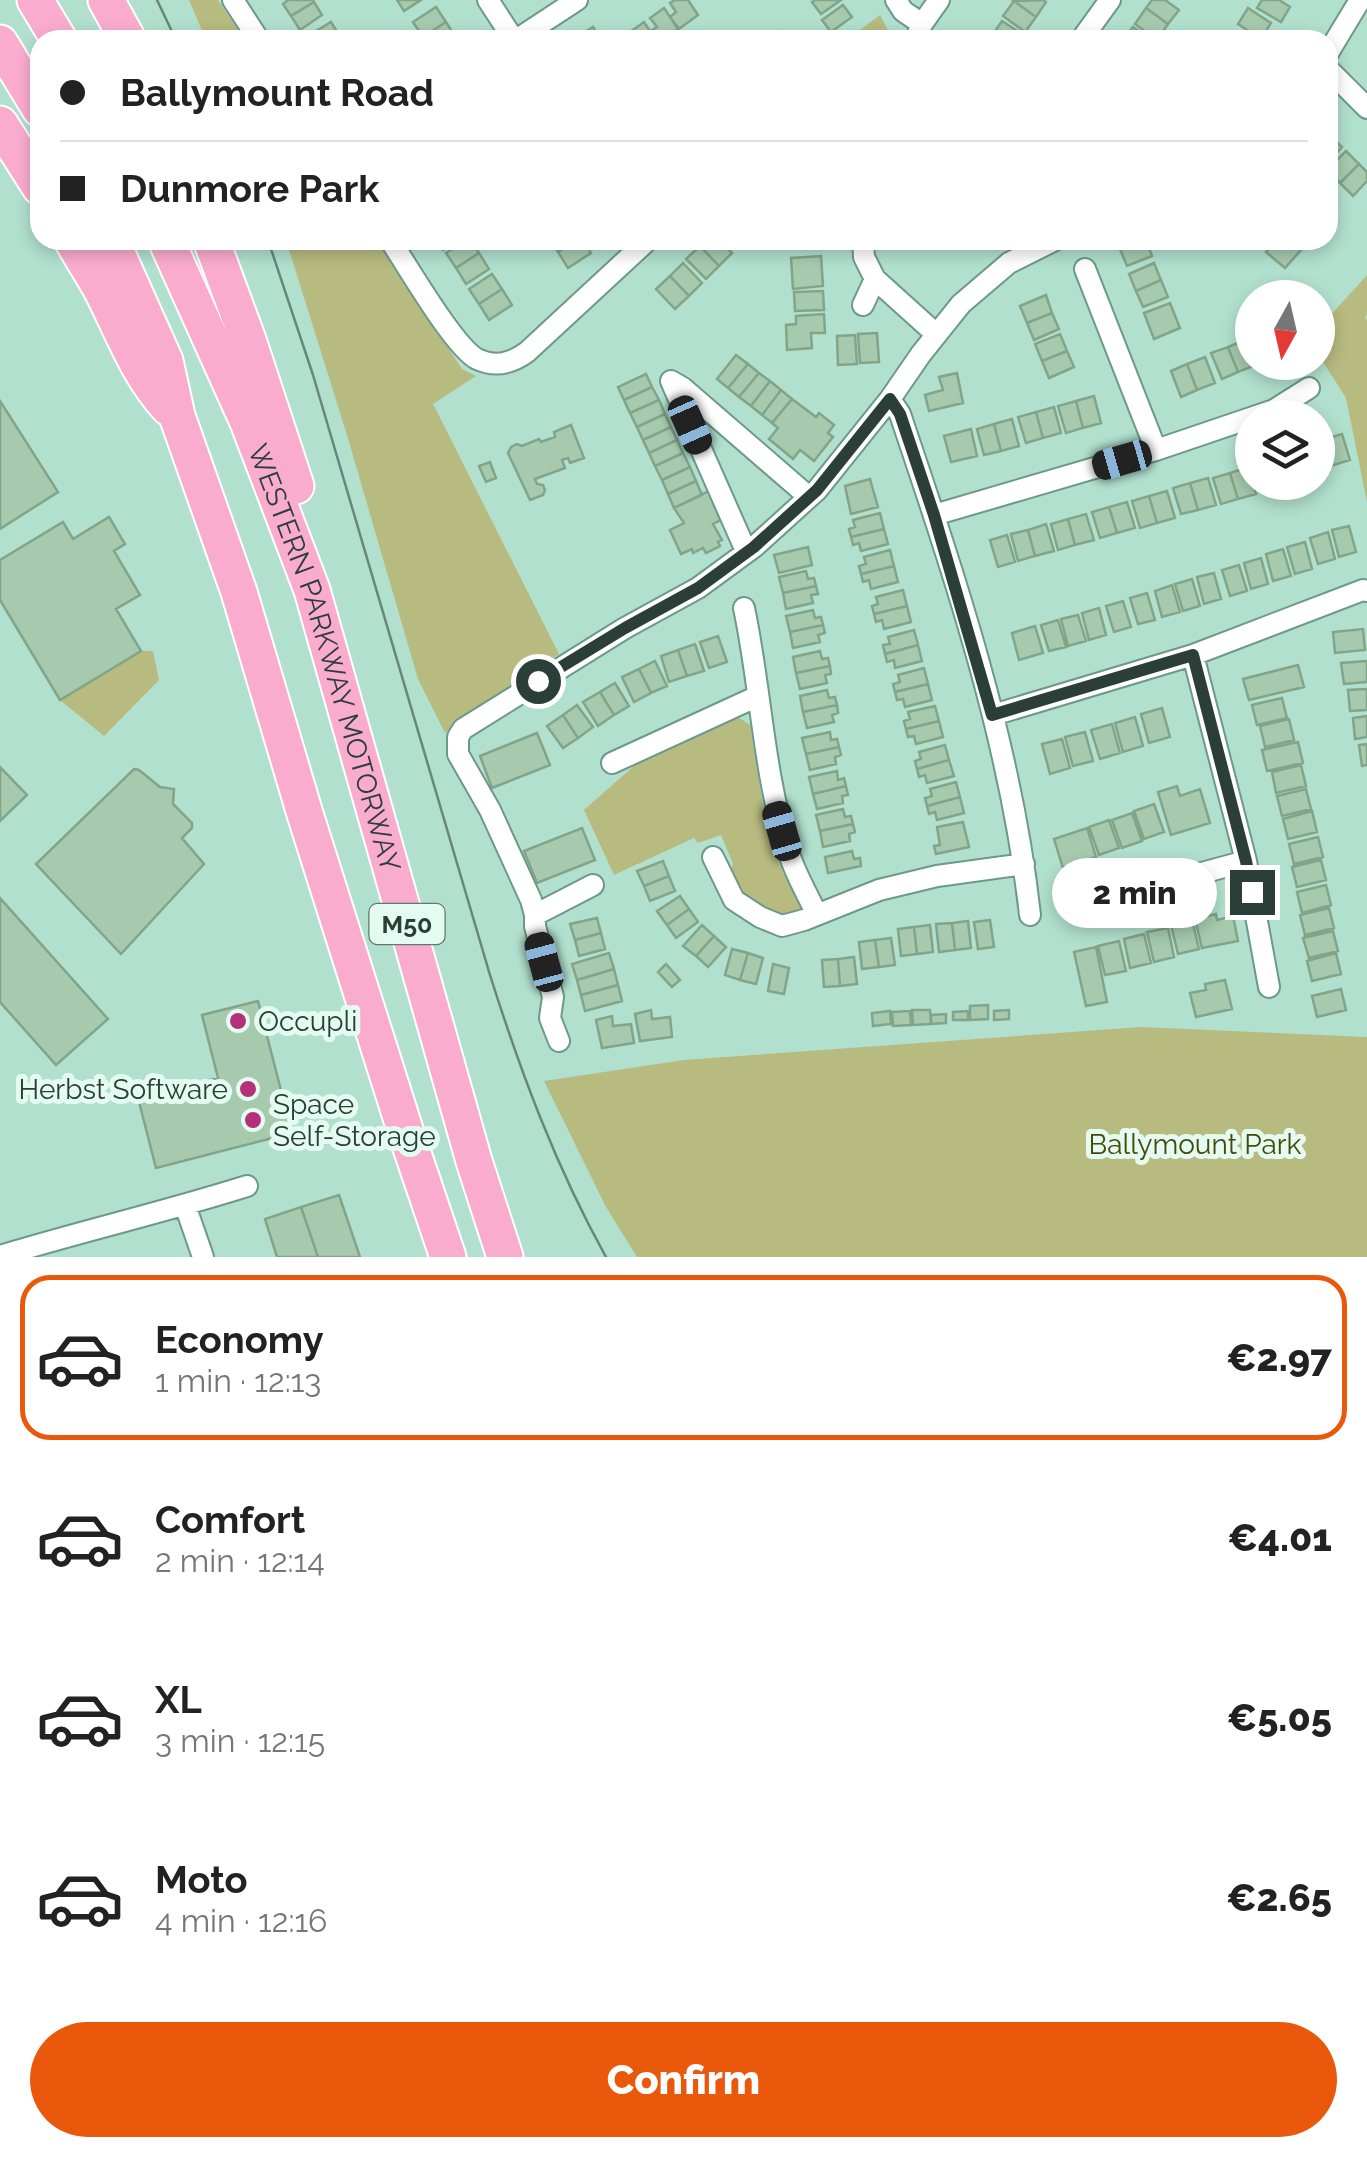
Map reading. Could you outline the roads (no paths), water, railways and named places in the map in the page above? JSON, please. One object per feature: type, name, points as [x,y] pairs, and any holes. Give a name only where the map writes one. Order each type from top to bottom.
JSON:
[{"type":"highway","points":[[36,0],[53,30]]},
{"type":"highway","points":[[106,0],[124,30]]},
{"type":"highway","points":[[114,0],[126,30]]},
{"type":"highway","points":[[0,42],[30,92]]},
{"type":"highway","points":[[0,124],[30,171]]},
{"type":"highway","name":"M50","points":[[78,250],[138,364],[156,394],[177,416]]},
{"type":"highway","name":"M50","points":[[115,250],[165,361],[177,416],[240,592],[317,852],[448,1257]]},
{"type":"highway","name":"WESTERN PARKWAY MOTORWAY","points":[[171,250],[248,422],[312,590],[468,1142],[505,1257]]},
{"type":"highway","name":"M50","points":[[215,250],[310,528],[312,590]]},
{"type":"street","points":[[233,0],[252,30]]},
{"type":"street","points":[[488,0],[508,30]]},
{"type":"street","points":[[530,30],[577,0]]},
{"type":"street","points":[[896,0],[917,30]]},
{"type":"street","points":[[919,30],[939,0]]},
{"type":"street","points":[[1088,30],[1110,0]]},
{"type":"street","points":[[1338,36],[1360,0]]},
{"type":"street","points":[[1338,79],[1367,108]]},
{"type":"street","points":[[397,250],[454,337],[478,360],[495,364],[511,363],[527,352],[637,250]]},
{"type":"street","points":[[863,250],[875,280],[936,334]]},
{"type":"street","points":[[559,1042],[550,1018],[553,996],[531,900],[490,810],[458,754],[463,729],[625,628],[698,588],[746,552],[809,497],[961,304],[1009,263],[1035,250]]},
{"type":"street","points":[[1085,269],[1156,450]]},
{"type":"street","points":[[863,305],[875,280]]},
{"type":"street","points":[[746,552],[668,374],[809,497]]},
{"type":"street","points":[[934,515],[1156,450],[1274,410],[1309,388]]},
{"type":"street","points":[[890,399],[900,414],[934,515],[992,715],[1010,784],[1030,915]]},
{"type":"street","points":[[992,715],[1193,655],[1367,591]]},
{"type":"street","points":[[744,608],[775,806],[789,855],[816,913]]},
{"type":"street","points":[[1193,655],[1246,861],[1269,987]]},
{"type":"street","points":[[612,763],[758,696]]},
{"type":"street","points":[[714,857],[734,900],[782,926],[879,890],[937,876],[1024,864]]},
{"type":"street","points":[[1073,908],[1246,861]]},
{"type":"street","points":[[535,915],[592,886]]},
{"type":"street","points":[[0,1256],[247,1186]]},
{"type":"street","points":[[185,1205],[203,1257]]},
{"type":"tram line","points":[[157,0],[171,30]]},
{"type":"tram line","points":[[271,250],[313,375],[502,1012],[555,1154],[606,1257]]},
{"type":"place","name":"Occupli","points":[[238,1021]]},
{"type":"place","name":"Herbst Software","points":[[248,1089]]},
{"type":"place","name":"Space Self-Storage","points":[[253,1120]]},
{"type":"park label","name":"Ballymount Park","points":[[1195,1144]]}]
